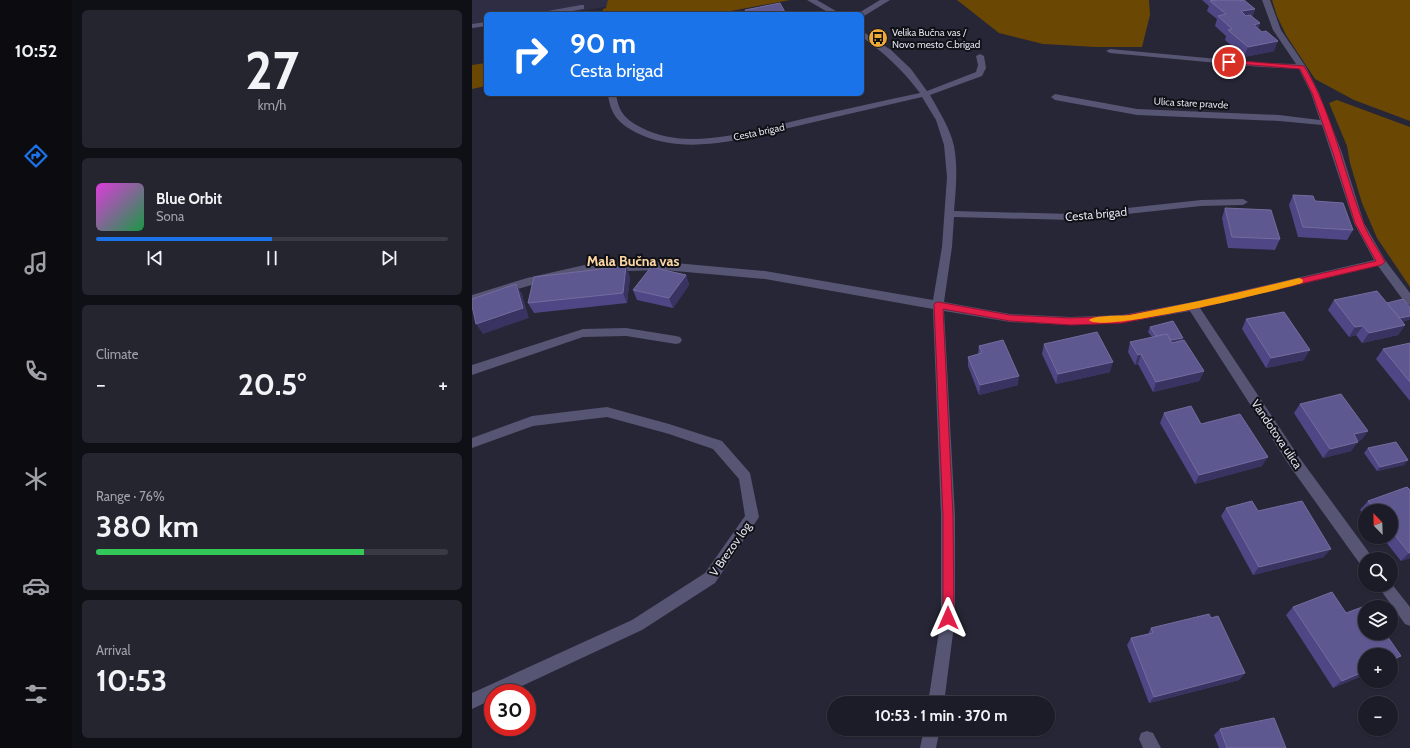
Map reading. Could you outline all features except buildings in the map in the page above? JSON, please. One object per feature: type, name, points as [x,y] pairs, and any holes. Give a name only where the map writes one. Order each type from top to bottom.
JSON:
[{"type":"street","points":[[811,0],[832,12]]},
{"type":"street","points":[[864,12],[886,0]]},
{"type":"street","points":[[1266,0],[1277,30],[1302,67],[1315,93],[1359,223],[1381,262],[1410,301]]},
{"type":"street","points":[[553,12],[581,7]]},
{"type":"street","points":[[472,26],[484,24]]},
{"type":"street","points":[[864,34],[888,52],[908,71],[925,94],[940,120],[949,145],[952,177],[947,246],[938,305],[948,516],[948,618],[937,696]]},
{"type":"street","points":[[1110,52],[1260,65],[1302,67]]},
{"type":"street","name":"Cesta brigad","points":[[612,96],[613,104],[619,116],[647,134],[670,141],[703,141],[735,137],[925,94],[979,74],[982,70],[983,62],[980,56]]},
{"type":"street","name":"Ulica stare pravde","points":[[1056,97],[1137,112],[1279,118],[1326,124]]},
{"type":"street","name":"Cesta brigad","points":[[949,214],[1072,218],[1172,205],[1243,202]]},
{"type":"street","points":[[472,299],[526,282],[589,268],[664,266],[765,275],[1010,318],[1071,321],[1122,319],[1193,306],[1381,262]]},
{"type":"street","name":"Vandotova ulica","points":[[1193,306],[1294,461],[1360,552]]},
{"type":"street","points":[[472,370],[583,333],[626,332],[676,340]]},
{"type":"street","name":"V Brezov log","points":[[472,443],[532,421],[607,412],[668,429],[717,445],[744,477],[752,518],[710,578],[637,625],[472,701]]},
{"type":"street","points":[[1389,592],[1410,619]]},
{"type":"street","points":[[928,748],[931,736]]},
{"type":"shaded area","points":[[472,0],[617,0],[617,5],[573,12],[484,12],[484,26],[472,29]]},
{"type":"shaded area","points":[[608,0],[790,0],[726,12],[602,12],[603,9],[606,8]]},
{"type":"shaded area","points":[[957,0],[1149,0],[1150,15],[1142,47],[1096,47],[1043,44],[999,33]]},
{"type":"shaded area","points":[[1272,0],[1410,0],[1410,121],[1354,100],[1315,79],[1286,35],[1277,16]]},
{"type":"shaded area","points":[[484,63],[484,86],[472,89],[472,65]]},
{"type":"shaded area","points":[[1337,100],[1410,127],[1410,287],[1377,238],[1362,203],[1350,163],[1347,146],[1329,103]]},
{"type":"slow traffic","points":[[1093,320],[1122,319],[1193,306],[1299,281]]},
{"type":"place","name":"Velika Bučna vas / Novo mesto C.brigad","points":[[878,38]]},
{"type":"district","name":"Mala Bučna vas","points":[[633,261]]},
{"type":"route","points":[[948,618],[948,516],[938,305],[1010,318],[1071,321],[1122,319],[1193,306],[1381,262],[1359,223],[1337,153],[1315,93],[1302,67],[1229,62]]}]
